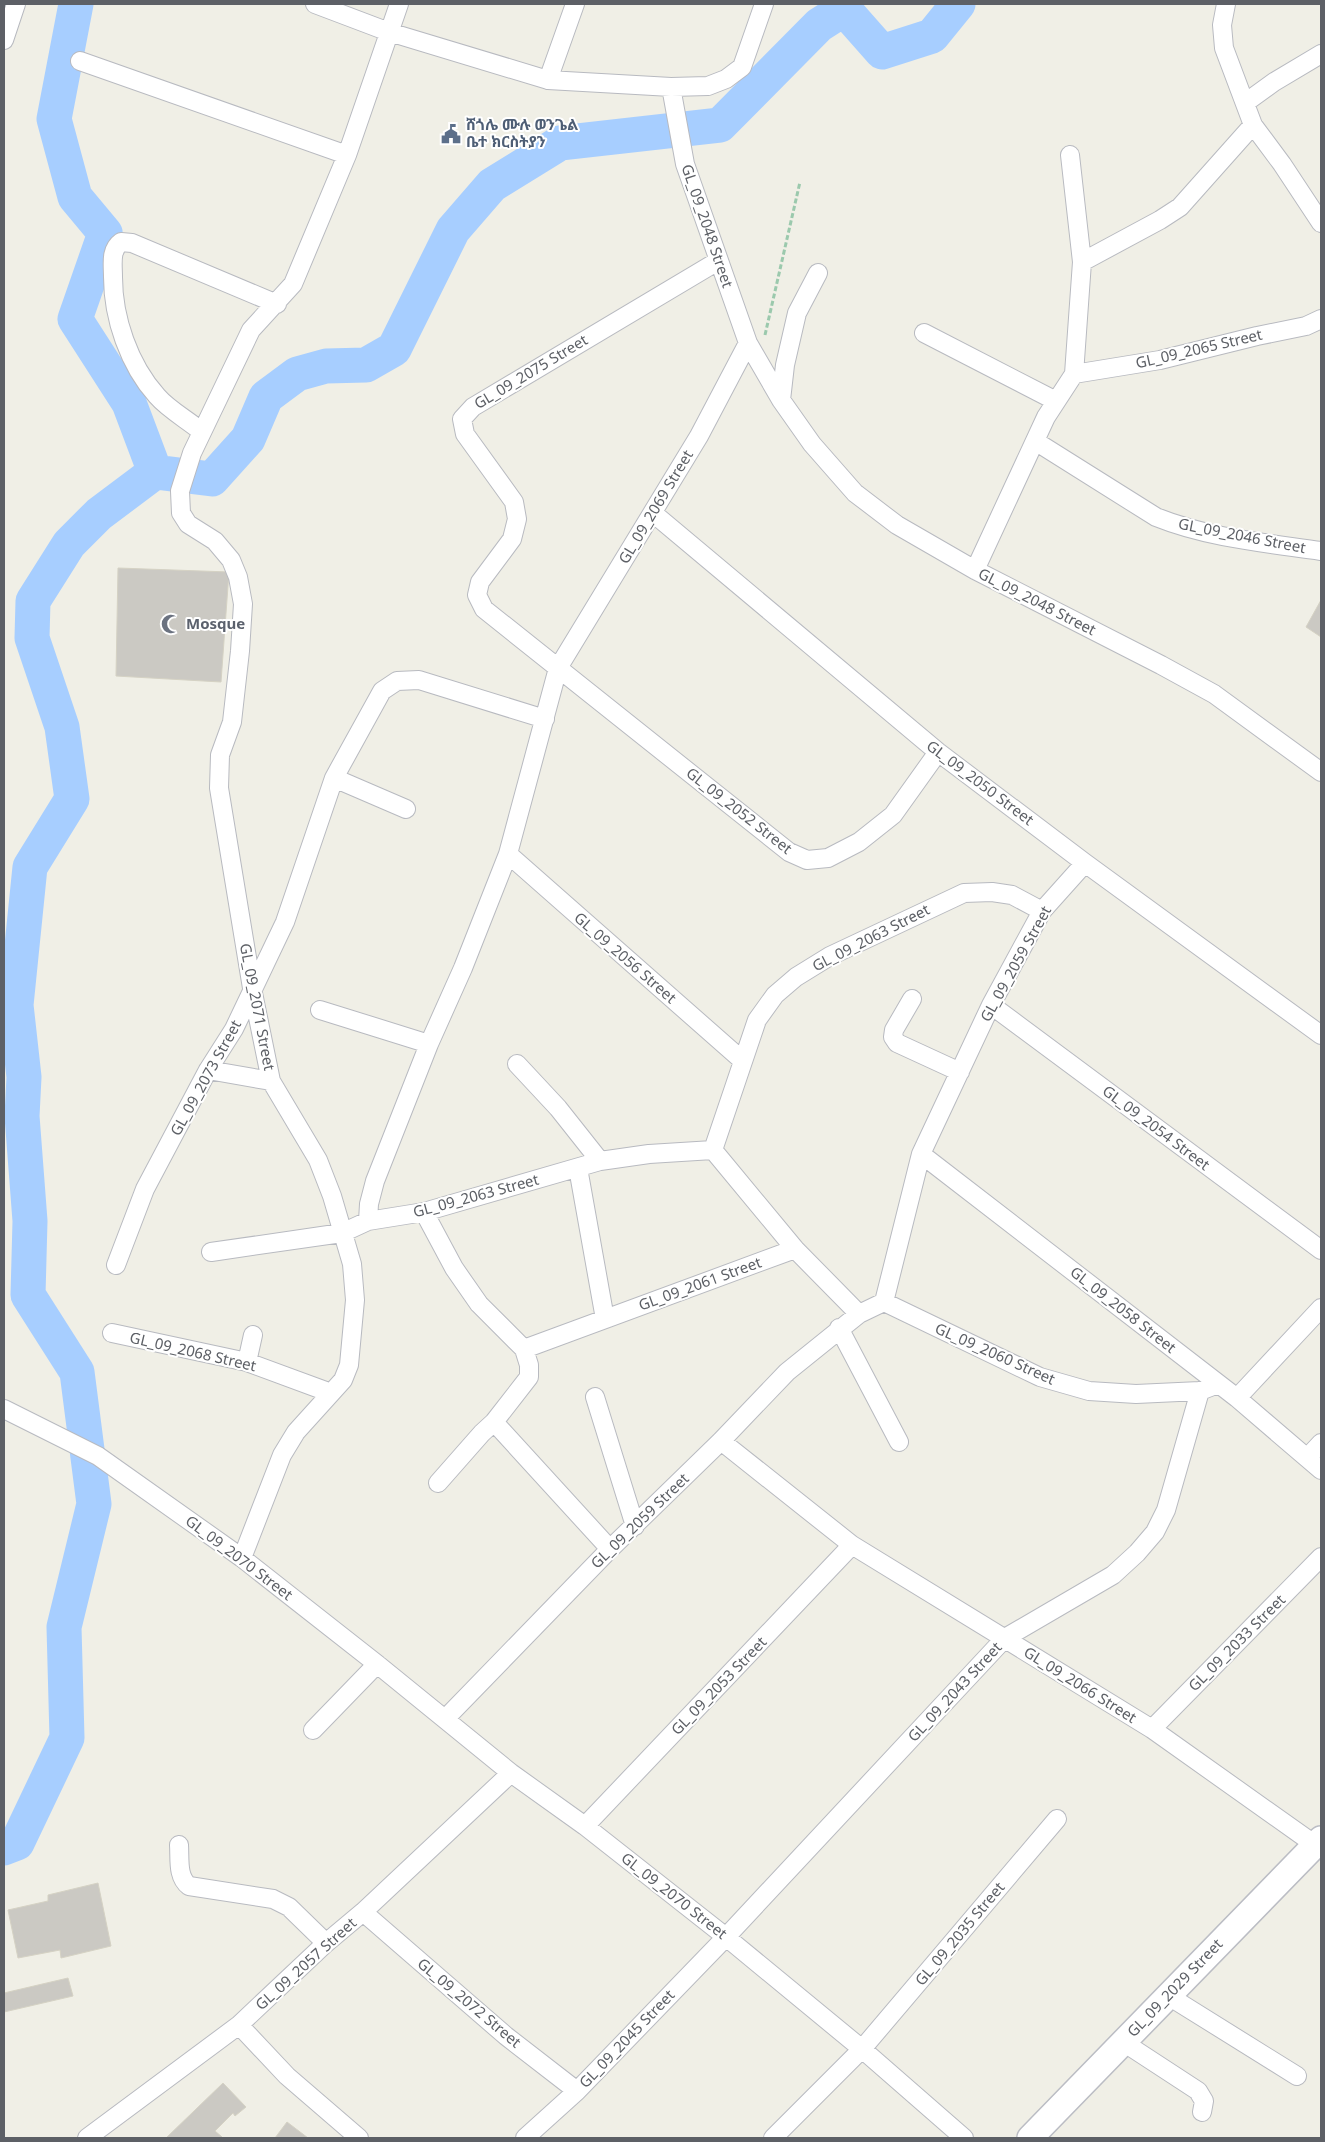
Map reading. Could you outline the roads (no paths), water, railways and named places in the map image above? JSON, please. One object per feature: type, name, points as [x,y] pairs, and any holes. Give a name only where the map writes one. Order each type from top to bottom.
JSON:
[{"type":"main road","name":"GL_09_2029 Street","points":[[1030,2138],[1167,1995],[1319,1844]]},
{"type":"street","points":[[4,40],[16,4]]},
{"type":"street","points":[[315,4],[389,32],[548,80],[670,87],[708,86],[726,79],[742,66],[764,4]]},
{"type":"street","points":[[276,304],[132,243],[121,242],[116,246],[113,255],[113,291],[122,332],[136,365],[158,397],[202,432],[251,330],[276,304],[293,284],[347,155],[399,4]]},
{"type":"street","points":[[548,80],[575,4]]},
{"type":"street","points":[[1226,4],[1222,24],[1224,48],[1253,125],[1282,164],[1321,224]]},
{"type":"street","points":[[1245,103],[1274,82],[1321,54]]},
{"type":"street","points":[[80,61],[347,155]]},
{"type":"street","name":"GL_09_2048 Street","points":[[670,87],[685,164],[748,343],[781,400],[812,444],[855,494],[897,525],[975,570],[1214,694],[1321,772]]},
{"type":"street","points":[[1082,262],[1160,220],[1180,207],[1253,125]]},
{"type":"street","points":[[975,570],[1035,441],[1056,401],[1074,374],[1082,262],[1070,155]]},
{"type":"street","name":"GL_09_2075 Street","points":[[558,668],[484,609],[477,595],[480,582],[512,539],[518,519],[514,502],[465,434],[462,419],[473,407],[718,261]]},
{"type":"street","points":[[781,400],[787,357],[797,313],[818,273]]},
{"type":"street","name":"GL_09_2065 Street","points":[[1074,374],[1160,360],[1306,326],[1321,319]]},
{"type":"street","points":[[924,333],[1056,401]]},
{"type":"street","name":"GL_09_2069 Street","points":[[368,1221],[368,1204],[374,1181],[429,1044],[463,968],[508,854],[558,668],[699,436],[748,343]]},
{"type":"street","name":"GL_09_2071 Street","points":[[202,432],[192,453],[180,491],[181,514],[188,524],[215,541],[231,560],[238,577],[243,604],[232,722],[220,755],[219,788],[252,988],[271,1081],[318,1160],[332,1196],[352,1264],[355,1300],[349,1364],[343,1380],[296,1432],[282,1456],[242,1558]]},
{"type":"street","name":"GL_09_2046 Street","points":[[1035,441],[1156,517],[1175,525],[1214,534],[1321,551]]},
{"type":"street","name":"GL_09_2050 Street","points":[[653,513],[938,752],[1085,863],[1321,1035]]},
{"type":"street","name":"GL_09_2052 Street","points":[[558,668],[789,852],[807,860],[828,858],[859,842],[894,815],[938,752]]},
{"type":"street","name":"GL_09_2073 Street","points":[[116,1265],[145,1189],[208,1070],[234,1029],[285,922],[334,778],[382,691],[397,681],[419,680],[545,719]]},
{"type":"street","points":[[334,778],[406,809]]},
{"type":"street","name":"GL_09_2056 Street","points":[[508,854],[743,1061]]},
{"type":"street","name":"GL_09_2059 Street","points":[[445,1719],[610,1549],[721,1442],[787,1372],[839,1328],[859,1314],[884,1302],[921,1154],[991,1005],[1042,911],[1085,863]]},
{"type":"street","name":"GL_09_2063 Street","points":[[211,1252],[342,1234],[368,1221],[424,1212],[600,1161],[649,1154],[713,1150],[757,1020],[775,995],[796,977],[830,956],[964,893],[992,892],[1012,895],[1042,911]]},
{"type":"street","points":[[912,999],[894,1030],[893,1038],[897,1043],[960,1072]]},
{"type":"street","name":"GL_09_2054 Street","points":[[991,1005],[1321,1250]]},
{"type":"street","points":[[320,1010],[429,1044]]},
{"type":"street","points":[[517,1064],[558,1108],[600,1161]]},
{"type":"street","points":[[208,1070],[271,1081]]},
{"type":"street","points":[[713,1150],[795,1249],[859,1314]]},
{"type":"street","name":"GL_09_2058 Street","points":[[921,1154],[1237,1398],[1321,1470]]},
{"type":"street","points":[[578,1168],[605,1319]]},
{"type":"street","points":[[424,1212],[454,1268],[479,1304],[524,1349],[530,1365],[529,1377],[494,1422],[482,1433],[438,1484]]},
{"type":"street","name":"GL_09_2061 Street","points":[[524,1349],[795,1249]]},
{"type":"street","name":"GL_09_2060 Street","points":[[884,1302],[1040,1377],[1073,1387],[1089,1391],[1136,1394],[1200,1391]]},
{"type":"street","points":[[1237,1398],[1321,1308]]},
{"type":"street","points":[[839,1328],[899,1442]]},
{"type":"street","name":"GL_09_2068 Street","points":[[112,1333],[247,1362],[331,1393]]},
{"type":"street","points":[[247,1362],[253,1335]]},
{"type":"street","points":[[1200,1391],[1218,1384]]},
{"type":"street","name":"GL_09_2043 Street","points":[[726,1936],[1005,1638],[1113,1575],[1155,1532],[1166,1510],[1200,1391]]},
{"type":"street","points":[[595,1397],[635,1526]]},
{"type":"street","name":"GL_09_2070 Street","points":[[4,1409],[98,1456],[242,1558],[512,1773],[585,1826],[726,1936],[862,2048],[964,2138]]},
{"type":"street","points":[[494,1422],[610,1549]]},
{"type":"street","name":"GL_09_2066 Street","points":[[721,1442],[852,1545],[1152,1729],[1319,1844]]},
{"type":"street","points":[[1307,1458],[1321,1443]]},
{"type":"street","name":"GL_09_2053 Street","points":[[585,1826],[852,1545]]},
{"type":"street","name":"GL_09_2033 Street","points":[[1152,1729],[1321,1557]]},
{"type":"street","points":[[313,1730],[377,1664]]},
{"type":"street","name":"GL_09_2057 Street","points":[[87,2138],[238,2025],[512,1773]]},
{"type":"street","name":"GL_09_2035 Street","points":[[773,2138],[862,2048],[1057,1819]]},
{"type":"street","points":[[179,1845],[181,1874],[183,1881],[189,1886],[273,1899],[289,1907],[326,1943]]},
{"type":"street","name":"GL_09_2072 Street","points":[[363,1912],[506,2036],[577,2092]]},
{"type":"street","name":"GL_09_2045 Street","points":[[526,2138],[577,2092],[726,1936]]},
{"type":"street","points":[[1167,1995],[1297,2076]]},
{"type":"street","points":[[238,2025],[287,2076],[359,2138]]},
{"type":"street","points":[[1123,2042],[1198,2091],[1204,2101],[1202,2112]]},
{"type":"waterway","points":[[76,4],[54,119],[75,197],[105,233],[75,319],[129,403],[155,472]]},
{"type":"waterway","points":[[4,1848],[17,1843],[67,1738],[64,1627],[94,1504],[77,1372],[28,1295],[30,1221],[22,1116],[24,1077],[16,1005],[30,867],[72,799],[62,727],[32,638],[33,601],[69,544],[99,514],[155,472],[212,479],[248,439],[266,397],[297,374],[326,366],[366,365],[394,349],[453,230],[492,185],[560,143],[720,125],[819,25],[844,9],[882,52],[932,36],[958,4]]},
{"type":"place","name":"ሸጎሌ ሙሉ ወንጌል ቤተ ክርስትያን","points":[[451,134]]},
{"type":"place","name":"Mosque","points":[[171,624]]}]
